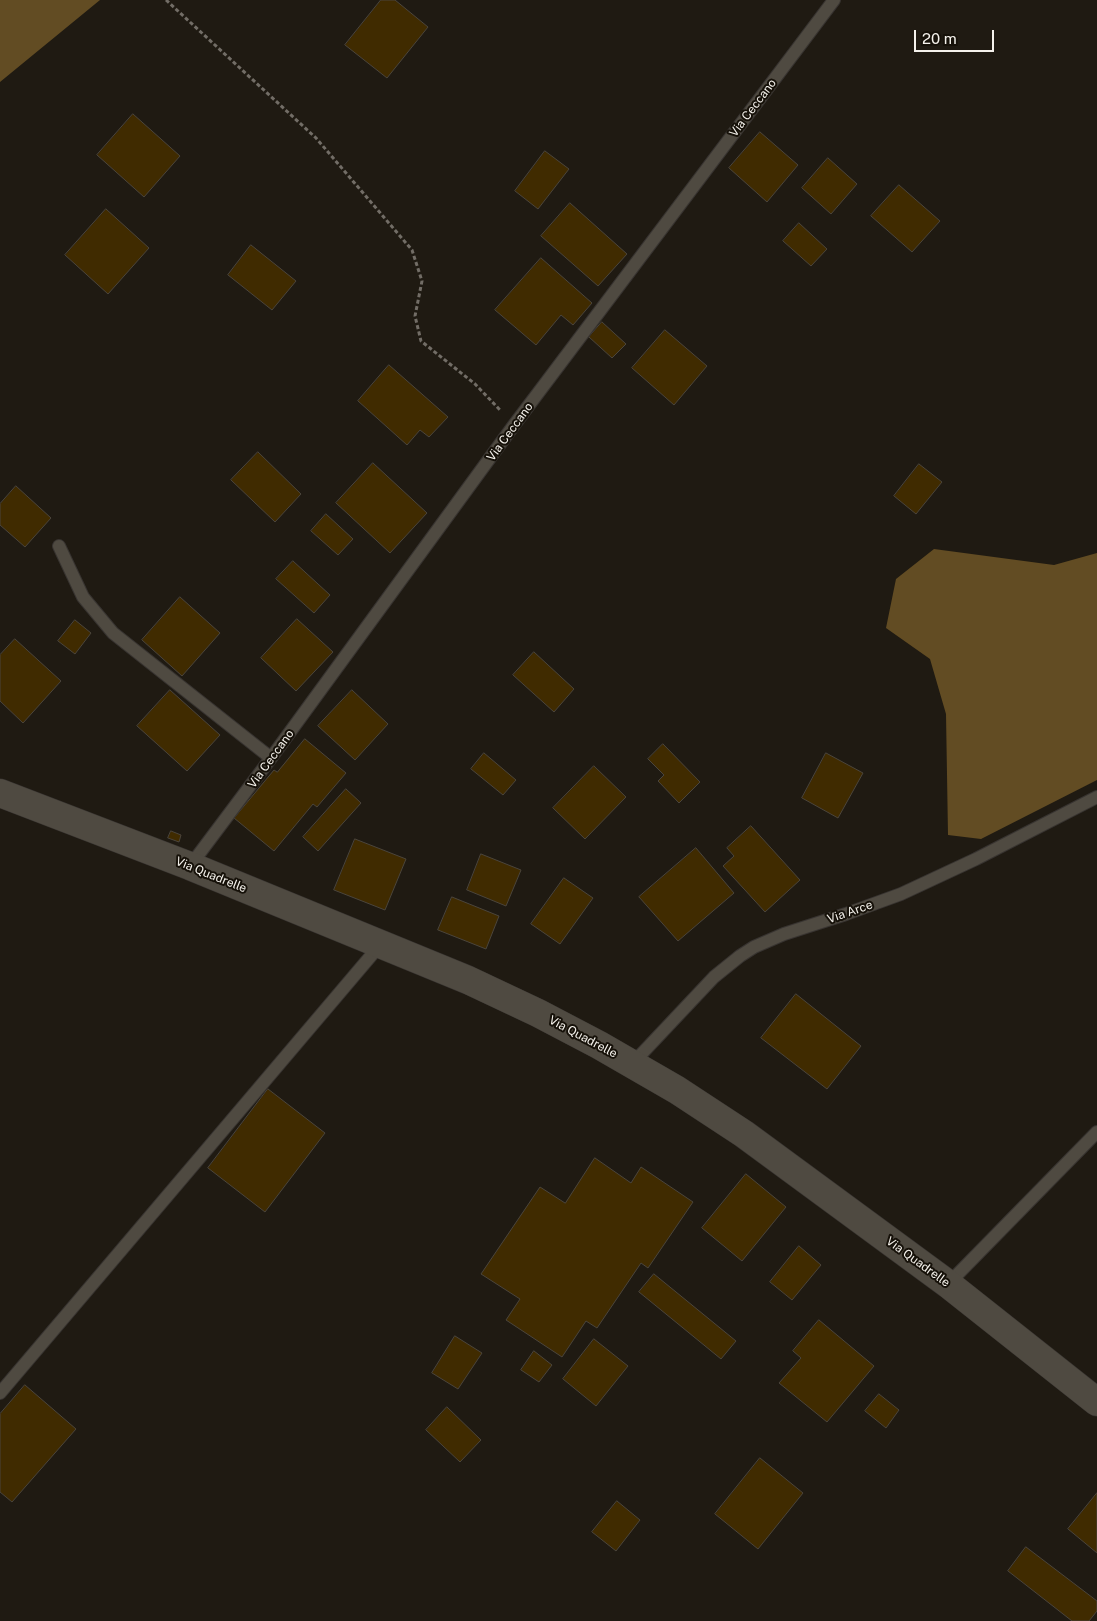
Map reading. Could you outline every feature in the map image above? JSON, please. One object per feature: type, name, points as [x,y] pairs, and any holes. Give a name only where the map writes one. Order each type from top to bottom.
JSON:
[{"type":"street","name":"Via Quadrelle","points":[[0,793],[190,866],[468,980],[516,1002],[632,1064],[697,1102],[744,1134],[948,1284],[1097,1402]]},
{"type":"lane","name":"Via Ceccano","points":[[190,866],[514,425],[834,0]]},
{"type":"lane","points":[[59,546],[83,597],[112,633],[271,758]]},
{"type":"lane","name":"Via Arce","points":[[632,1064],[714,977],[754,947],[784,934],[901,894],[976,859],[1097,797]]},
{"type":"lane","points":[[0,1393],[382,944]]},
{"type":"lane","points":[[948,1284],[1097,1132]]},
{"type":"path","points":[[166,0],[316,138],[412,250],[422,281],[415,316],[421,341],[475,384],[514,425]]},
{"type":"shaded area","points":[[0,0],[100,0],[0,82]]},
{"type":"shaded area","points":[[934,549],[1054,565],[1097,553],[1097,780],[981,839],[948,835],[946,714],[930,659],[886,628],[896,579]]},
{"type":"building","points":[[381,0],[395,0],[428,27],[387,78],[345,45]]},
{"type":"building","points":[[133,114],[180,156],[144,197],[97,155]]},
{"type":"building","points":[[760,132],[798,165],[767,202],[729,168]]},
{"type":"building","points":[[545,151],[569,169],[538,209],[515,191]]},
{"type":"building","points":[[828,158],[857,184],[831,214],[802,188]]},
{"type":"building","points":[[899,185],[940,221],[912,252],[871,216]]},
{"type":"building","points":[[570,203],[627,254],[598,286],[541,236]]},
{"type":"building","points":[[106,209],[149,248],[108,294],[65,255]]},
{"type":"building","points":[[799,223],[827,249],[811,266],[783,241]]},
{"type":"building","points":[[251,245],[296,281],[272,310],[228,275]]},
{"type":"building","points":[[541,258],[592,303],[573,325],[561,315],[536,345],[495,310]]},
{"type":"building","points":[[602,322],[626,344],[612,358],[589,337]]},
{"type":"building","points":[[665,330],[707,366],[674,405],[632,368]]},
{"type":"building","points":[[389,365],[448,417],[429,437],[420,430],[407,445],[358,401]]},
{"type":"building","points":[[258,452],[301,494],[275,522],[231,480]]},
{"type":"building","points":[[373,463],[427,513],[390,553],[336,503]]},
{"type":"building","points":[[919,464],[942,482],[916,514],[894,496]]},
{"type":"building","points":[[16,486],[51,518],[25,547],[0,525],[0,504]]},
{"type":"building","points":[[326,514],[353,539],[338,555],[311,531]]},
{"type":"building","points":[[293,561],[330,595],[314,613],[276,579]]},
{"type":"building","points":[[180,597],[220,633],[182,676],[142,640]]},
{"type":"building","points":[[297,619],[333,652],[296,691],[261,658]]},
{"type":"building","points":[[75,620],[91,633],[75,654],[58,641]]},
{"type":"building","points":[[15,639],[61,681],[23,723],[0,701],[0,655]]},
{"type":"building","points":[[534,652],[574,689],[554,712],[513,675]]},
{"type":"building","points":[[170,690],[220,735],[187,771],[137,726]]},
{"type":"building","points":[[352,690],[388,724],[355,760],[318,726]]},
{"type":"building","points":[[305,739],[346,773],[317,807],[313,804],[274,851],[234,818],[274,770],[277,772]]},
{"type":"building","points":[[663,744],[700,782],[679,803],[658,781],[664,775],[648,759]]},
{"type":"building","points":[[484,753],[516,780],[503,795],[471,769]]},
{"type":"building","points":[[826,753],[863,773],[838,818],[802,798]]},
{"type":"building","points":[[594,766],[626,797],[585,839],[553,808]]},
{"type":"building","points":[[346,789],[361,803],[318,851],[303,837]]},
{"type":"building","points":[[751,826],[800,880],[765,912],[723,866],[734,856],[727,848]]},
{"type":"building","points":[[171,831],[181,835],[179,842],[168,838]]},
{"type":"building","points":[[355,839],[406,859],[385,910],[334,890]]},
{"type":"building","points":[[696,848],[734,893],[678,941],[639,897]]},
{"type":"building","points":[[481,854],[521,870],[506,906],[467,890]]},
{"type":"building","points":[[564,878],[593,898],[560,944],[531,924]]},
{"type":"building","points":[[452,897],[499,916],[486,949],[438,930]]},
{"type":"building","points":[[796,994],[861,1046],[827,1089],[761,1038]]},
{"type":"building","points":[[268,1089],[325,1133],[265,1212],[208,1168]]},
{"type":"building","points":[[595,1158],[631,1183],[641,1167],[693,1202],[648,1268],[641,1263],[597,1328],[586,1321],[562,1357],[506,1320],[520,1299],[481,1274],[540,1187],[565,1203]]},
{"type":"building","points":[[746,1174],[786,1207],[742,1261],[702,1228]]},
{"type":"building","points":[[799,1246],[821,1265],[792,1300],[770,1282]]},
{"type":"building","points":[[654,1274],[736,1341],[721,1359],[639,1292]]},
{"type":"building","points":[[819,1320],[874,1366],[827,1422],[779,1383],[801,1358],[793,1351]]},
{"type":"building","points":[[455,1336],[482,1353],[458,1389],[432,1373]]},
{"type":"building","points":[[594,1339],[628,1366],[596,1406],[563,1379]]},
{"type":"building","points":[[534,1351],[552,1365],[539,1382],[521,1370]]},
{"type":"building","points":[[25,1385],[76,1429],[12,1502],[0,1492],[0,1414]]},
{"type":"building","points":[[879,1394],[899,1410],[886,1428],[865,1411]]},
{"type":"building","points":[[447,1407],[481,1440],[460,1462],[426,1430]]},
{"type":"building","points":[[760,1458],[803,1493],[758,1549],[715,1514]]},
{"type":"building","points":[[1097,1493],[1097,1553],[1068,1529]]},
{"type":"building","points":[[617,1501],[640,1520],[616,1551],[592,1532]]},
{"type":"building","points":[[1026,1547],[1097,1601],[1097,1611],[1089,1621],[1072,1621],[1008,1571]]}]
